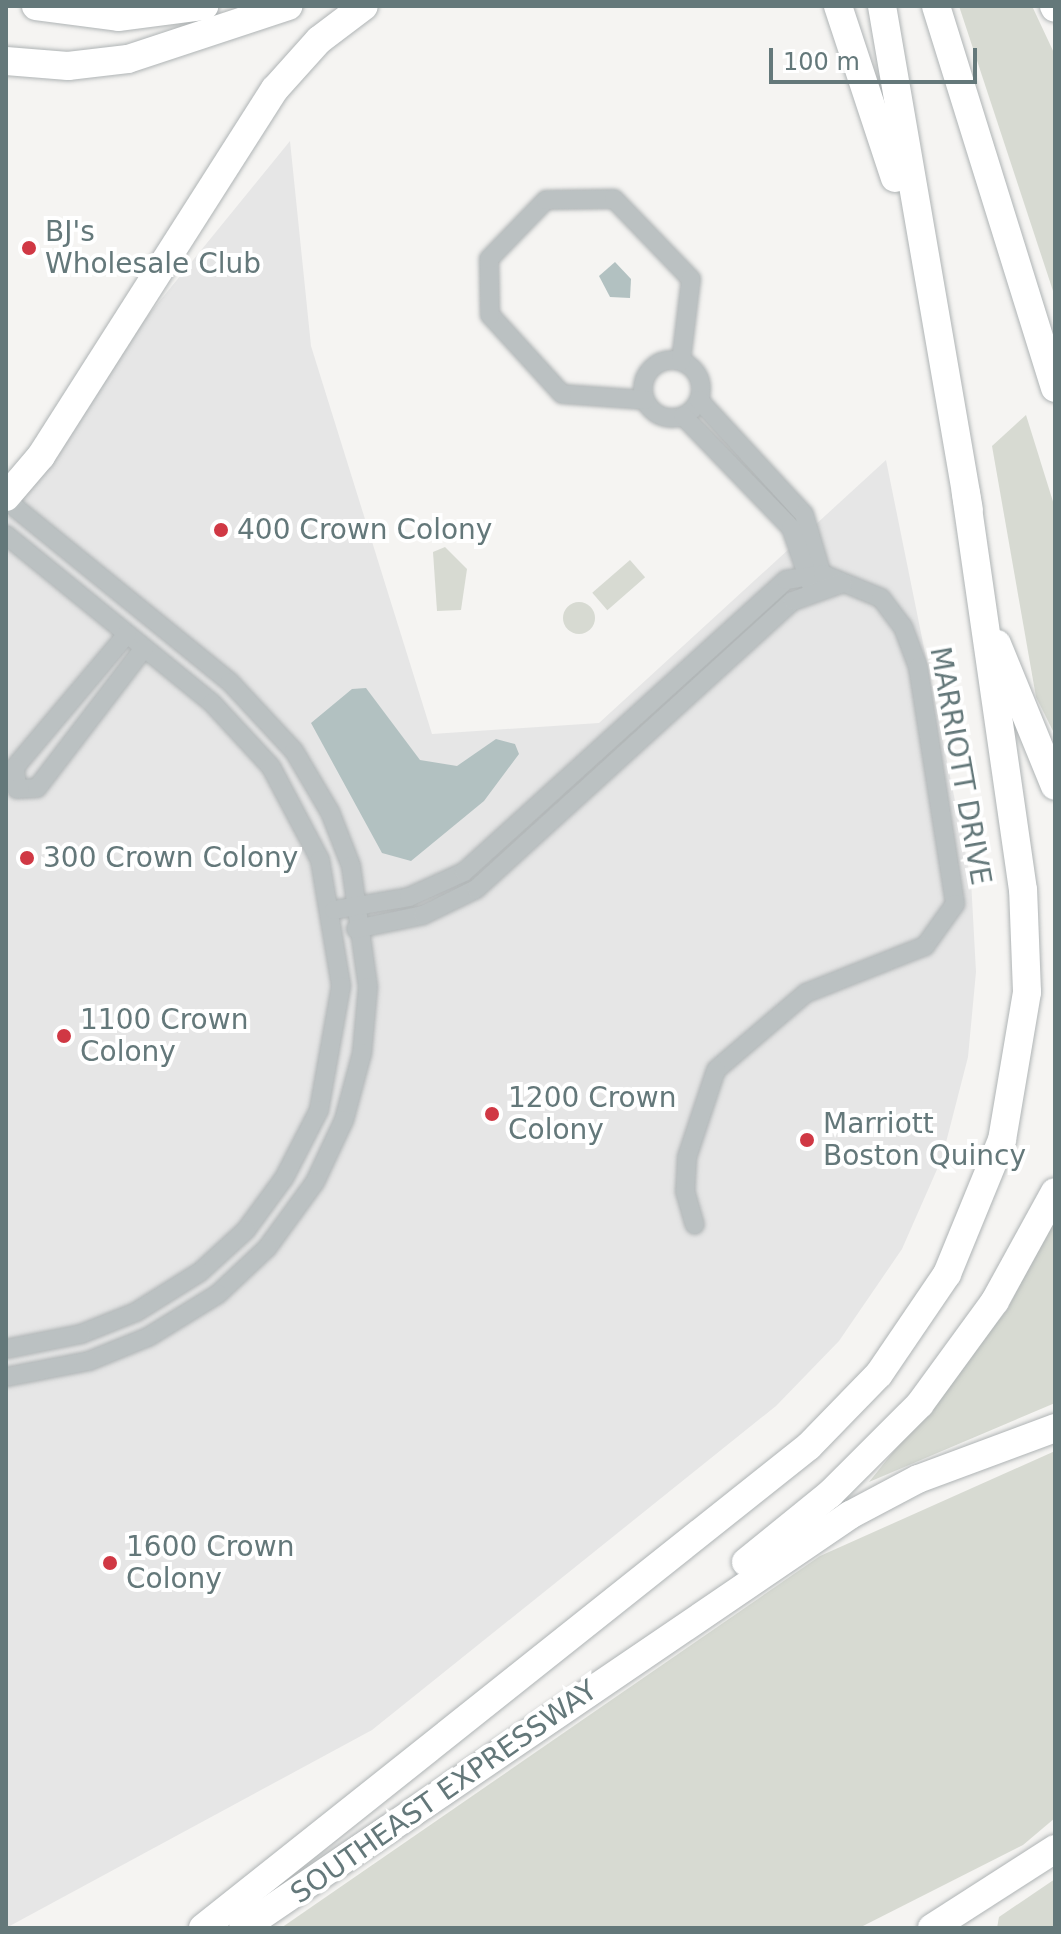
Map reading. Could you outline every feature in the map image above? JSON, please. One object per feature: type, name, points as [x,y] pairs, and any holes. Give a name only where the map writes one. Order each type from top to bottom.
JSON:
[{"type":"highway","points":[[36,6],[154,15],[204,6]]},
{"type":"highway","points":[[6,61],[87,65],[128,59],[288,6]]},
{"type":"highway","points":[[6,498],[41,456],[275,89],[319,40],[364,6]]},
{"type":"highway","points":[[838,6],[869,84],[944,368]]},
{"type":"highway","points":[[882,6],[966,492],[997,642],[1055,786]]},
{"type":"highway","points":[[936,6],[1055,388]]},
{"type":"highway","points":[[203,1928],[809,1446],[879,1374],[947,1274],[1002,1140],[1027,992],[1023,890],[966,492]]},
{"type":"highway","points":[[644,1654],[840,1485],[920,1404],[995,1301],[1055,1192]]},
{"type":"highway","points":[[644,1654],[872,1502],[1055,1428]]},
{"type":"highway","name":"SOUTHEAST EXPRESSWAY","points":[[243,1928],[644,1654]]},
{"type":"highway","points":[[932,1928],[1055,1849]]},
{"type":"street","points":[[645,400],[562,394],[490,315],[489,259],[510,236],[546,200],[614,199],[691,279],[681,361]]},
{"type":"street","points":[[662,361],[681,361],[696,372],[699,400],[804,514],[816,581],[791,528],[683,416],[657,414],[645,400],[647,373],[662,361]]},
{"type":"street","points":[[683,416],[699,400]]},
{"type":"street","points":[[6,498],[220,673],[277,730],[336,824],[365,927],[367,1015],[353,1094],[328,1158],[276,1237],[228,1286],[172,1325],[89,1361],[6,1377]]},
{"type":"street","points":[[6,535],[221,711],[271,767],[310,835],[334,910],[340,1013],[326,1086],[303,1145],[255,1220],[158,1300],[81,1334],[6,1349]]},
{"type":"street","points":[[337,931],[423,915],[476,889],[816,581]]},
{"type":"street","name":"MARRIOTT DRIVE","points":[[334,910],[424,893],[464,872],[777,588],[816,581],[856,584],[887,604],[912,646],[955,870],[955,904],[925,946],[806,993],[716,1070],[687,1157],[685,1191],[695,1225]]},
{"type":"street","points":[[127,634],[19,764],[36,765],[41,781],[144,648]]},
{"type":"shaded area","points":[[959,6],[1032,6],[1055,55],[1055,297]]},
{"type":"shaded area","points":[[290,141],[311,346],[432,734],[599,723],[886,460],[971,880],[976,972],[968,1057],[942,1158],[902,1249],[839,1341],[776,1406],[372,1730],[6,1928],[6,520],[128,340]]},
{"type":"shaded area","points":[[615,262],[631,279],[630,298],[610,297],[599,276]]},
{"type":"shaded area","points":[[1026,415],[1055,508],[1055,735],[1036,697],[992,446]]},
{"type":"shaded area","points":[[445,547],[467,569],[461,610],[437,611],[433,552]]},
{"type":"shaded area","points":[[630,560],[645,577],[607,610],[592,593]]},
{"type":"shaded area","points":[[579,602],[590,607],[595,618],[590,629],[579,634],[568,629],[563,618],[568,607]]},
{"type":"shaded area","points":[[366,688],[420,760],[457,766],[496,739],[515,744],[519,754],[484,801],[411,861],[382,853],[311,723],[352,689]]},
{"type":"shaded area","points":[[1055,1216],[1055,1403],[869,1482],[1007,1310]]},
{"type":"shaded area","points":[[1055,1451],[1055,1818],[1023,1845],[859,1928],[281,1928],[820,1556]]},
{"type":"shaded area","points":[[1055,1879],[1055,1928],[997,1928],[999,1917]]},
{"type":"place","name":"BJ's Wholesale Club","points":[[29,248]]},
{"type":"place","name":"400 Crown Colony","points":[[221,530]]},
{"type":"place","name":"300 Crown Colony","points":[[27,858]]},
{"type":"place","name":"1100 Crown Colony","points":[[64,1036]]},
{"type":"place","name":"1200 Crown Colony","points":[[492,1114]]},
{"type":"place","name":"Marriott Boston Quincy","points":[[807,1140]]},
{"type":"place","name":"1600 Crown Colony","points":[[110,1563]]}]
